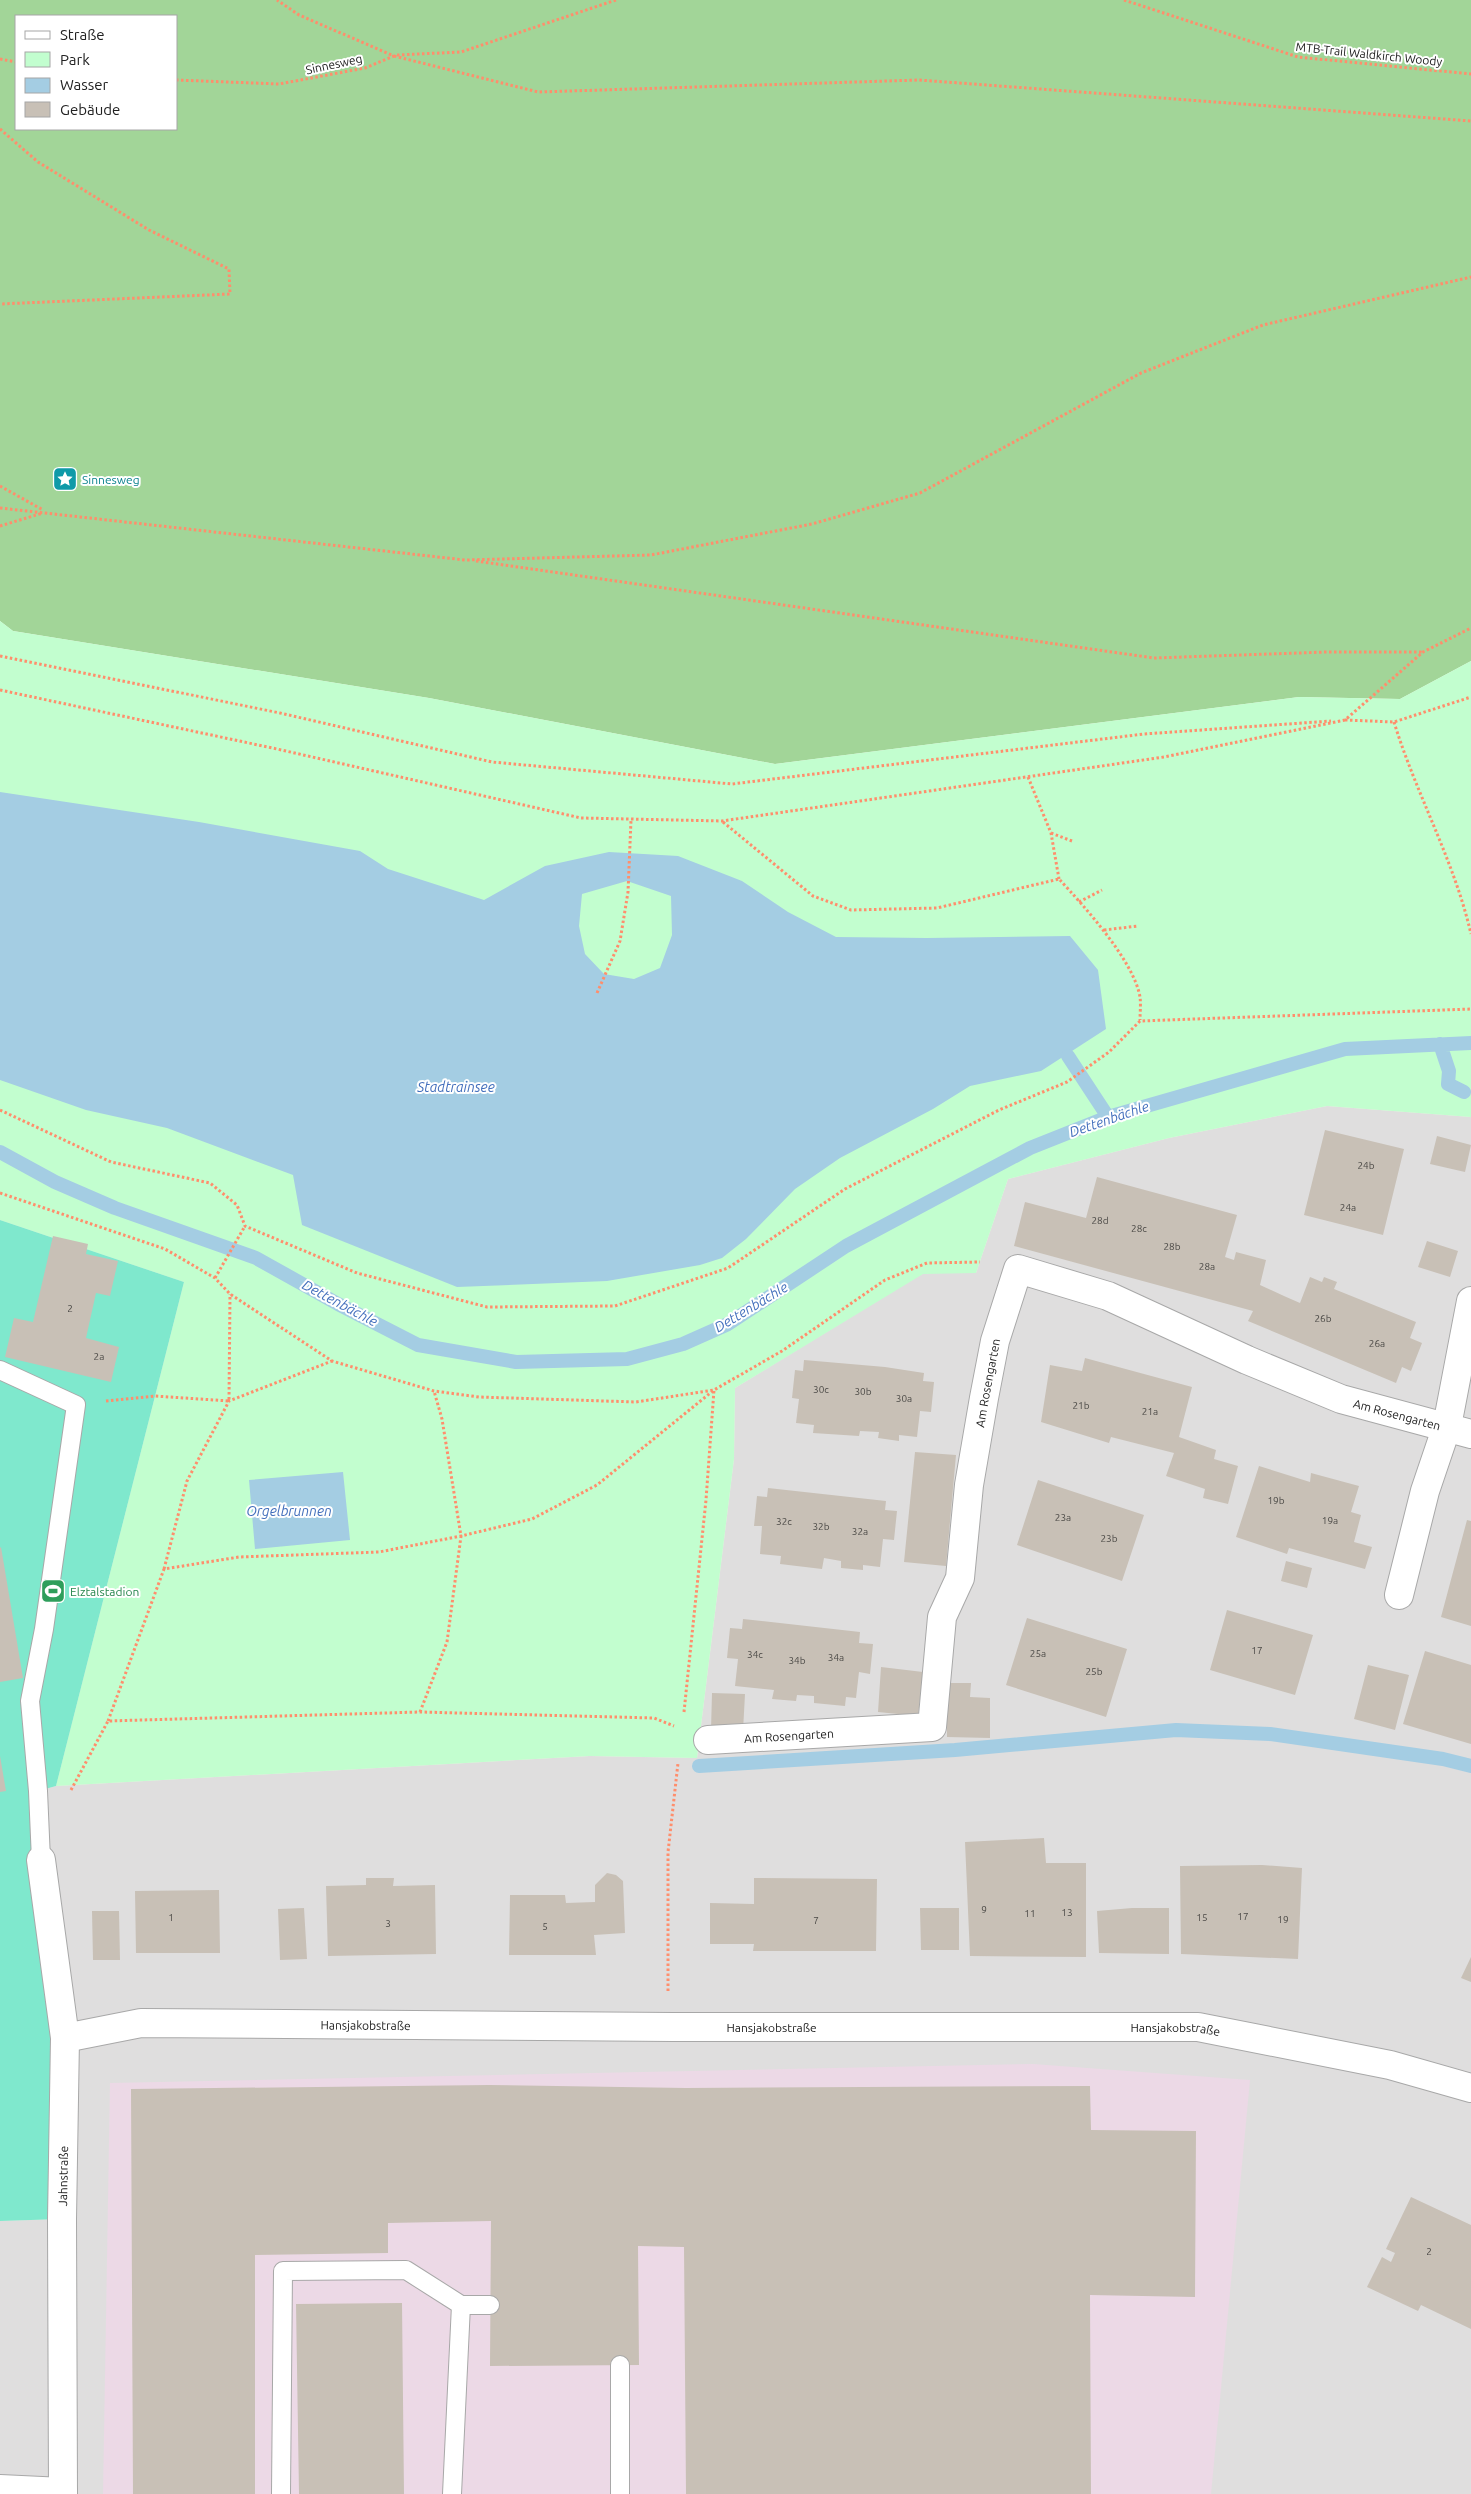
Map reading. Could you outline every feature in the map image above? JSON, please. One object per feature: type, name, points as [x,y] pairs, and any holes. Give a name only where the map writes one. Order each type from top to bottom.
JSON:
[{"type":"street","name":"Am Rosengarten","points":[[708,1740],[932,1727],[942,1617],[960,1578],[969,1485],[985,1388],[995,1341],[1018,1268],[1108,1296],[1247,1360],[1341,1398],[1459,1430]]},
{"type":"street","name":"Am Rosengarten","points":[[1399,1595],[1424,1491],[1459,1430],[1471,1301]]},
{"type":"street","name":"Jahnstraße","points":[[41,1860],[64,2038],[62,2219],[64,2320],[63,2493]]},
{"type":"street","name":"Hansjakobstraße","points":[[64,2038],[141,2024],[1198,2027],[1390,2065],[1471,2088]]},
{"type":"street","points":[[0,2489],[63,2493]]},
{"type":"lane","points":[[0,1370],[76,1404],[44,1629],[30,1700],[38,1791],[41,1860]]},
{"type":"lane","points":[[281,2494],[283,2272],[406,2270],[461,2305],[490,2305]]},
{"type":"lane","points":[[452,2494],[461,2305]]},
{"type":"lane","points":[[620,2365],[620,2494]]},
{"type":"path","name":"Sinnesweg","points":[[277,0],[299,15],[394,56]]},
{"type":"path","points":[[394,56],[461,52],[616,0]]},
{"type":"path","name":"MTB-Trail Waldkirch Woody","points":[[1124,0],[1298,57],[1471,74]]},
{"type":"path","name":"Sinnesweg","points":[[178,80],[279,84],[365,68],[394,56]]},
{"type":"path","points":[[394,56],[538,92],[919,80],[1471,121]]},
{"type":"path","points":[[0,59],[15,62]]},
{"type":"path","points":[[0,128],[38,162],[149,230],[229,269],[230,294],[0,304]]},
{"type":"path","points":[[465,560],[651,555],[812,524],[920,493],[1141,373],[1264,325],[1471,277]]},
{"type":"path","points":[[0,486],[46,512]]},
{"type":"path","points":[[0,508],[465,560],[1154,658],[1327,652],[1423,652]]},
{"type":"path","points":[[0,526],[46,512]]},
{"type":"path","points":[[0,690],[276,749],[581,818],[722,821],[1164,757],[1345,720],[1423,652],[1471,628]]},
{"type":"path","points":[[0,656],[280,713],[492,762],[732,784],[1144,734],[1345,720],[1394,722],[1471,697]]},
{"type":"path","points":[[1394,722],[1402,749],[1445,849],[1471,934]]},
{"type":"path","points":[[1028,777],[1051,833],[1059,879],[1104,930],[1127,966],[1140,996],[1140,1020]]},
{"type":"path","points":[[597,993],[620,941],[628,892],[631,820]]},
{"type":"path","points":[[722,821],[813,896],[851,910],[937,908],[1059,879]]},
{"type":"path","points":[[1051,833],[1072,841]]},
{"type":"path","points":[[1079,902],[1102,890]]},
{"type":"path","points":[[1104,930],[1138,926]]},
{"type":"path","points":[[0,1110],[111,1162],[210,1183],[237,1204],[245,1226],[357,1273],[488,1307],[615,1306],[728,1268],[845,1189],[999,1110],[1067,1082],[1090,1067],[1140,1020],[1471,1009]]},
{"type":"path","points":[[0,1193],[165,1249],[216,1278],[230,1294],[332,1361],[434,1391],[479,1397],[636,1402],[714,1390]]},
{"type":"path","points":[[216,1278],[245,1226]]},
{"type":"path","points":[[164,1569],[239,1557],[379,1552],[461,1536],[532,1519],[597,1485],[714,1390],[782,1351],[885,1280],[927,1263],[981,1262],[1018,1268]]},
{"type":"path","points":[[70,1792],[108,1721],[164,1569],[187,1480],[229,1401],[230,1294]]},
{"type":"path","points":[[76,1404],[155,1396],[229,1401],[332,1361]]},
{"type":"path","points":[[683,1720],[706,1500],[714,1390]]},
{"type":"path","points":[[420,1712],[447,1642],[461,1536],[442,1420],[434,1391]]},
{"type":"path","points":[[108,1721],[420,1712],[654,1718],[682,1730]]},
{"type":"path","points":[[672,2027],[667,1981],[668,1852],[679,1758]]},
{"type":"shaded area","points":[[1327,1106],[1471,1117],[1471,2494],[0,2494],[0,2221],[62,2219],[38,1791],[56,1786],[590,1756],[697,1758],[734,1459],[735,1388],[923,1273],[976,1273],[1008,1179],[1169,1138]]},
{"type":"shaded area","points":[[1033,2064],[1250,2080],[1211,2494],[103,2494],[110,2083]]},
{"type":"green space","points":[[0,0],[1471,0],[1471,661],[1400,699],[1299,697],[775,764],[429,698],[13,631],[0,621]]},
{"type":"green space","points":[[0,621],[13,631],[429,698],[775,764],[1299,697],[1400,699],[1471,661],[1471,1117],[1327,1106],[1169,1138],[1008,1179],[976,1273],[923,1274],[735,1388],[734,1459],[697,1758],[590,1756],[56,1786],[184,1282],[0,1220]]},
{"type":"green space","name":"Elztalstadion","points":[[0,1220],[184,1282],[56,1786],[38,1791],[62,2219],[0,2221]]},
{"type":"water","name":"Stadtrainsee","points":[[0,792],[199,822],[360,851],[388,869],[484,900],[545,866],[609,852],[678,856],[742,881],[788,912],[836,937],[1070,936],[1098,970],[1106,1029],[1041,1071],[970,1086],[933,1109],[840,1158],[795,1189],[746,1239],[722,1258],[700,1265],[607,1281],[457,1287],[302,1225],[293,1175],[167,1128],[86,1110],[0,1080]],"holes":[[[627,881],[671,896],[672,935],[660,968],[634,979],[604,974],[585,954],[579,926],[582,894]]]},
{"type":"water","name":"Orgelbrunnen","points":[[343,1472],[350,1540],[255,1549],[249,1480]]},
{"type":"building","points":[[1325,1130],[1404,1149],[1383,1235],[1304,1215]]},
{"type":"building","points":[[1437,1136],[1471,1145],[1465,1172],[1430,1164]]},
{"type":"building","points":[[1097,1177],[1237,1215],[1225,1257],[1234,1260],[1236,1252],[1266,1260],[1260,1285],[1284,1296],[1300,1303],[1310,1277],[1322,1282],[1324,1277],[1337,1282],[1334,1289],[1416,1322],[1410,1338],[1422,1343],[1411,1371],[1402,1367],[1396,1383],[1248,1321],[1253,1311],[1014,1246],[1025,1202],[1086,1218]]},
{"type":"building","points":[[53,1236],[88,1244],[86,1254],[118,1261],[110,1296],[96,1293],[86,1338],[119,1347],[111,1382],[5,1357],[14,1318],[33,1322]]},
{"type":"building","points":[[1427,1241],[1458,1251],[1450,1277],[1418,1267]]},
{"type":"building","points":[[1085,1358],[1192,1387],[1179,1437],[1216,1450],[1214,1459],[1238,1466],[1228,1504],[1203,1498],[1205,1489],[1166,1476],[1174,1453],[1111,1437],[1109,1443],[1041,1422],[1050,1365],[1082,1371]]},
{"type":"building","points":[[804,1360],[885,1367],[924,1373],[923,1381],[934,1382],[931,1412],[920,1411],[917,1437],[899,1435],[899,1441],[878,1438],[879,1432],[860,1431],[859,1436],[813,1433],[814,1425],[796,1423],[799,1399],[792,1398],[795,1370],[803,1371]]},
{"type":"building","points":[[915,1452],[956,1455],[946,1566],[904,1562]]},
{"type":"building","points":[[1259,1466],[1310,1482],[1311,1473],[1359,1486],[1351,1512],[1361,1515],[1354,1542],[1372,1547],[1365,1569],[1289,1548],[1287,1554],[1236,1537]]},
{"type":"building","points":[[1038,1480],[1144,1515],[1122,1581],[1017,1545]]},
{"type":"building","points":[[768,1488],[886,1501],[885,1510],[897,1511],[894,1540],[883,1539],[880,1567],[863,1565],[863,1570],[841,1568],[841,1561],[824,1558],[822,1569],[780,1564],[781,1556],[760,1554],[762,1526],[754,1526],[757,1496],[767,1497]]},
{"type":"building","points":[[1467,1520],[1471,1521],[1471,1626],[1441,1617]]},
{"type":"building","points":[[0,1548],[23,1678],[0,1682]]},
{"type":"building","points":[[1286,1561],[1312,1568],[1307,1588],[1281,1581]]},
{"type":"building","points":[[1227,1610],[1313,1635],[1295,1695],[1210,1670]]},
{"type":"building","points":[[1027,1618],[1127,1649],[1106,1717],[1006,1685]]},
{"type":"building","points":[[743,1619],[860,1632],[859,1643],[873,1644],[870,1674],[859,1672],[856,1698],[846,1697],[845,1706],[814,1703],[814,1696],[797,1695],[796,1701],[772,1699],[774,1690],[735,1686],[738,1659],[727,1658],[730,1628],[742,1629]]},
{"type":"building","points":[[1425,1651],[1471,1665],[1471,1744],[1403,1724]]},
{"type":"building","points":[[1368,1665],[1409,1675],[1395,1730],[1354,1719]]},
{"type":"building","points":[[881,1667],[923,1672],[918,1716],[878,1712]]},
{"type":"building","points":[[947,1683],[971,1683],[970,1697],[990,1698],[990,1738],[947,1737]]},
{"type":"building","points":[[712,1693],[745,1694],[743,1731],[711,1730]]},
{"type":"building","points":[[0,1756],[6,1791],[0,1792]]},
{"type":"building","points":[[1044,1838],[1046,1863],[1086,1863],[1086,1957],[970,1956],[965,1842]]},
{"type":"building","points":[[1262,1865],[1302,1868],[1298,1959],[1181,1954],[1180,1866]]},
{"type":"building","points":[[607,1873],[616,1875],[623,1881],[625,1933],[594,1935],[596,1955],[509,1955],[510,1895],[565,1895],[566,1903],[595,1902],[595,1885]]},
{"type":"building","points":[[366,1878],[394,1878],[393,1886],[435,1885],[436,1954],[328,1956],[326,1886],[366,1885]]},
{"type":"building","points":[[754,1878],[877,1879],[876,1951],[753,1951],[754,1944],[710,1944],[710,1903],[754,1904]]},
{"type":"building","points":[[219,1890],[220,1953],[136,1953],[135,1891]]},
{"type":"building","points":[[304,1908],[307,1959],[280,1960],[278,1909]]},
{"type":"building","points":[[920,1908],[959,1908],[959,1950],[921,1950]]},
{"type":"building","points":[[1132,1908],[1169,1908],[1169,1954],[1099,1953],[1097,1911]]},
{"type":"building","points":[[92,1911],[119,1911],[120,1960],[93,1960]]},
{"type":"building","points":[[1471,1957],[1471,1982],[1461,1978]]},
{"type":"building","points":[[489,2085],[686,2088],[1090,2086],[1091,2130],[1196,2131],[1195,2297],[1090,2295],[1091,2494],[686,2494],[684,2247],[638,2246],[639,2365],[490,2366],[491,2221],[388,2223],[388,2253],[255,2255],[255,2494],[133,2494],[131,2089]]},
{"type":"building","points":[[1411,2197],[1471,2225],[1471,2329],[1421,2305],[1418,2311],[1367,2287],[1382,2257],[1391,2262],[1395,2253],[1386,2249]]},
{"type":"building","points":[[402,2303],[404,2494],[299,2494],[296,2304]]},
{"type":"waterway","name":"Dettenbächle","points":[[0,1152],[55,1182],[115,1208],[256,1258],[338,1304],[418,1345],[516,1362],[627,1359],[683,1344],[728,1324],[846,1246],[1030,1148],[1108,1117],[1345,1049],[1471,1043]]},
{"type":"waterway","points":[[1440,1044],[1449,1071],[1448,1084],[1464,1092]]},
{"type":"waterway","points":[[1068,1056],[1108,1117]]},
{"type":"waterway","points":[[699,1766],[955,1750],[1176,1730],[1270,1734],[1443,1759],[1471,1766]]},
{"type":"place","name":"Sinnesweg","points":[[65,479]]},
{"type":"place","name":"Elztalstadion","points":[[53,1591]]}]
